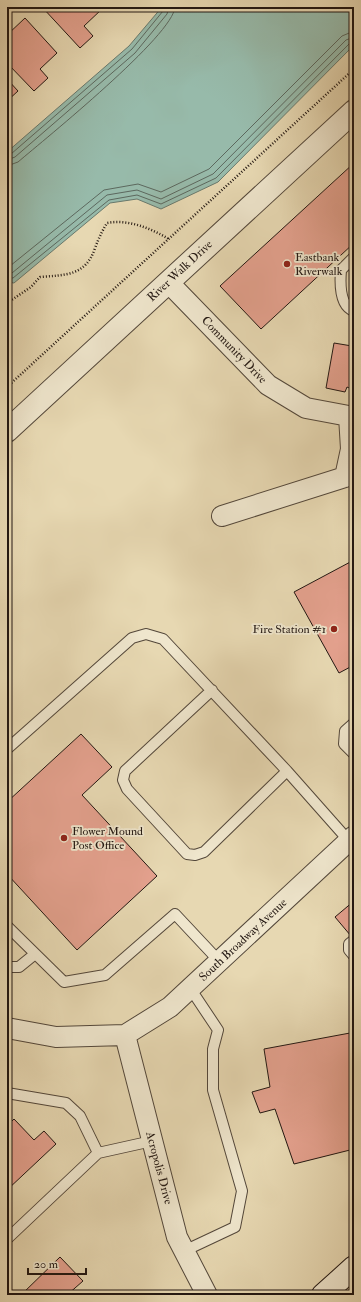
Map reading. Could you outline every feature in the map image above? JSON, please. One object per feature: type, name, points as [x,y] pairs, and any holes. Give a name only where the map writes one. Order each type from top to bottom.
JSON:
[{"type":"street","name":"River Walk Drive","points":[[7,431],[354,111]]},
{"type":"street","name":"Community Drive","points":[[168,282],[268,385],[306,408],[351,417]]},
{"type":"street","points":[[222,516],[349,474],[351,417]]},
{"type":"street","name":"South Broadway Avenue","points":[[125,1035],[170,1007],[351,839]]},
{"type":"street","points":[[7,1028],[56,1036],[125,1035]]},
{"type":"street","name":"Acropolis Drive","points":[[125,1035],[177,1237],[207,1295]]},
{"type":"street","points":[[324,1295],[354,1267]]},
{"type":"lane","points":[[354,257],[341,270],[340,292],[351,310],[354,311]]},
{"type":"lane","points":[[7,749],[132,638],[146,634],[163,639],[351,839]]},
{"type":"lane","points":[[212,690],[125,771],[123,780],[126,789],[187,854],[195,855],[204,852],[287,771]]},
{"type":"lane","points":[[354,723],[346,731],[344,744],[354,754]]},
{"type":"lane","points":[[7,926],[64,982],[105,975],[175,914],[220,961]]},
{"type":"lane","points":[[354,940],[349,944],[349,950],[354,956]]},
{"type":"lane","points":[[7,968],[19,966],[35,954]]},
{"type":"lane","points":[[184,1251],[235,1226],[242,1191],[213,1090],[213,1050],[218,1030],[190,988]]},
{"type":"lane","points":[[7,1093],[66,1102],[80,1116],[98,1153]]},
{"type":"lane","points":[[7,1239],[98,1153],[152,1141]]},
{"type":"path","points":[[7,387],[354,69]]},
{"type":"path","points":[[7,303],[31,287],[40,277],[66,275],[79,271],[86,266],[95,248],[97,238],[107,223],[119,221],[137,225],[169,239]]},
{"type":"water","points":[[162,7],[354,7],[354,45],[218,182],[161,209],[137,199],[110,203],[14,283],[7,282],[7,152],[129,46]]},
{"type":"building","points":[[42,7],[100,7],[102,9],[84,26],[93,36],[80,48]]},
{"type":"building","points":[[25,18],[57,53],[40,69],[48,78],[34,91],[7,63],[7,35]]},
{"type":"building","points":[[7,79],[18,91],[7,101]]},
{"type":"building","name":"Eastbank Riverwalk","points":[[354,163],[354,243],[261,329],[220,286]]},
{"type":"building","points":[[334,343],[352,346],[354,343],[354,390],[347,387],[345,392],[326,388]]},
{"type":"building","name":"Fire Station #1","points":[[354,560],[354,665],[339,673],[294,592]]},
{"type":"building","name":"Flower Mound Post Office","points":[[81,734],[112,767],[82,795],[157,876],[77,950],[7,874],[7,802]]},
{"type":"building","points":[[354,901],[354,933],[351,936],[335,917]]},
{"type":"building","points":[[350,1033],[354,1049],[354,1149],[294,1164],[275,1109],[260,1113],[252,1092],[270,1087],[264,1049]]},
{"type":"building","points":[[14,1119],[34,1140],[44,1131],[56,1144],[7,1190],[7,1126]]},
{"type":"building","points":[[60,1257],[83,1281],[67,1295],[21,1295]]},
{"type":"place","name":"Eastbank Riverwalk","points":[[287,264]]},
{"type":"place","name":"Fire Station #1","points":[[334,629]]},
{"type":"place","name":"Flower Mound Post Office","points":[[64,838]]}]
